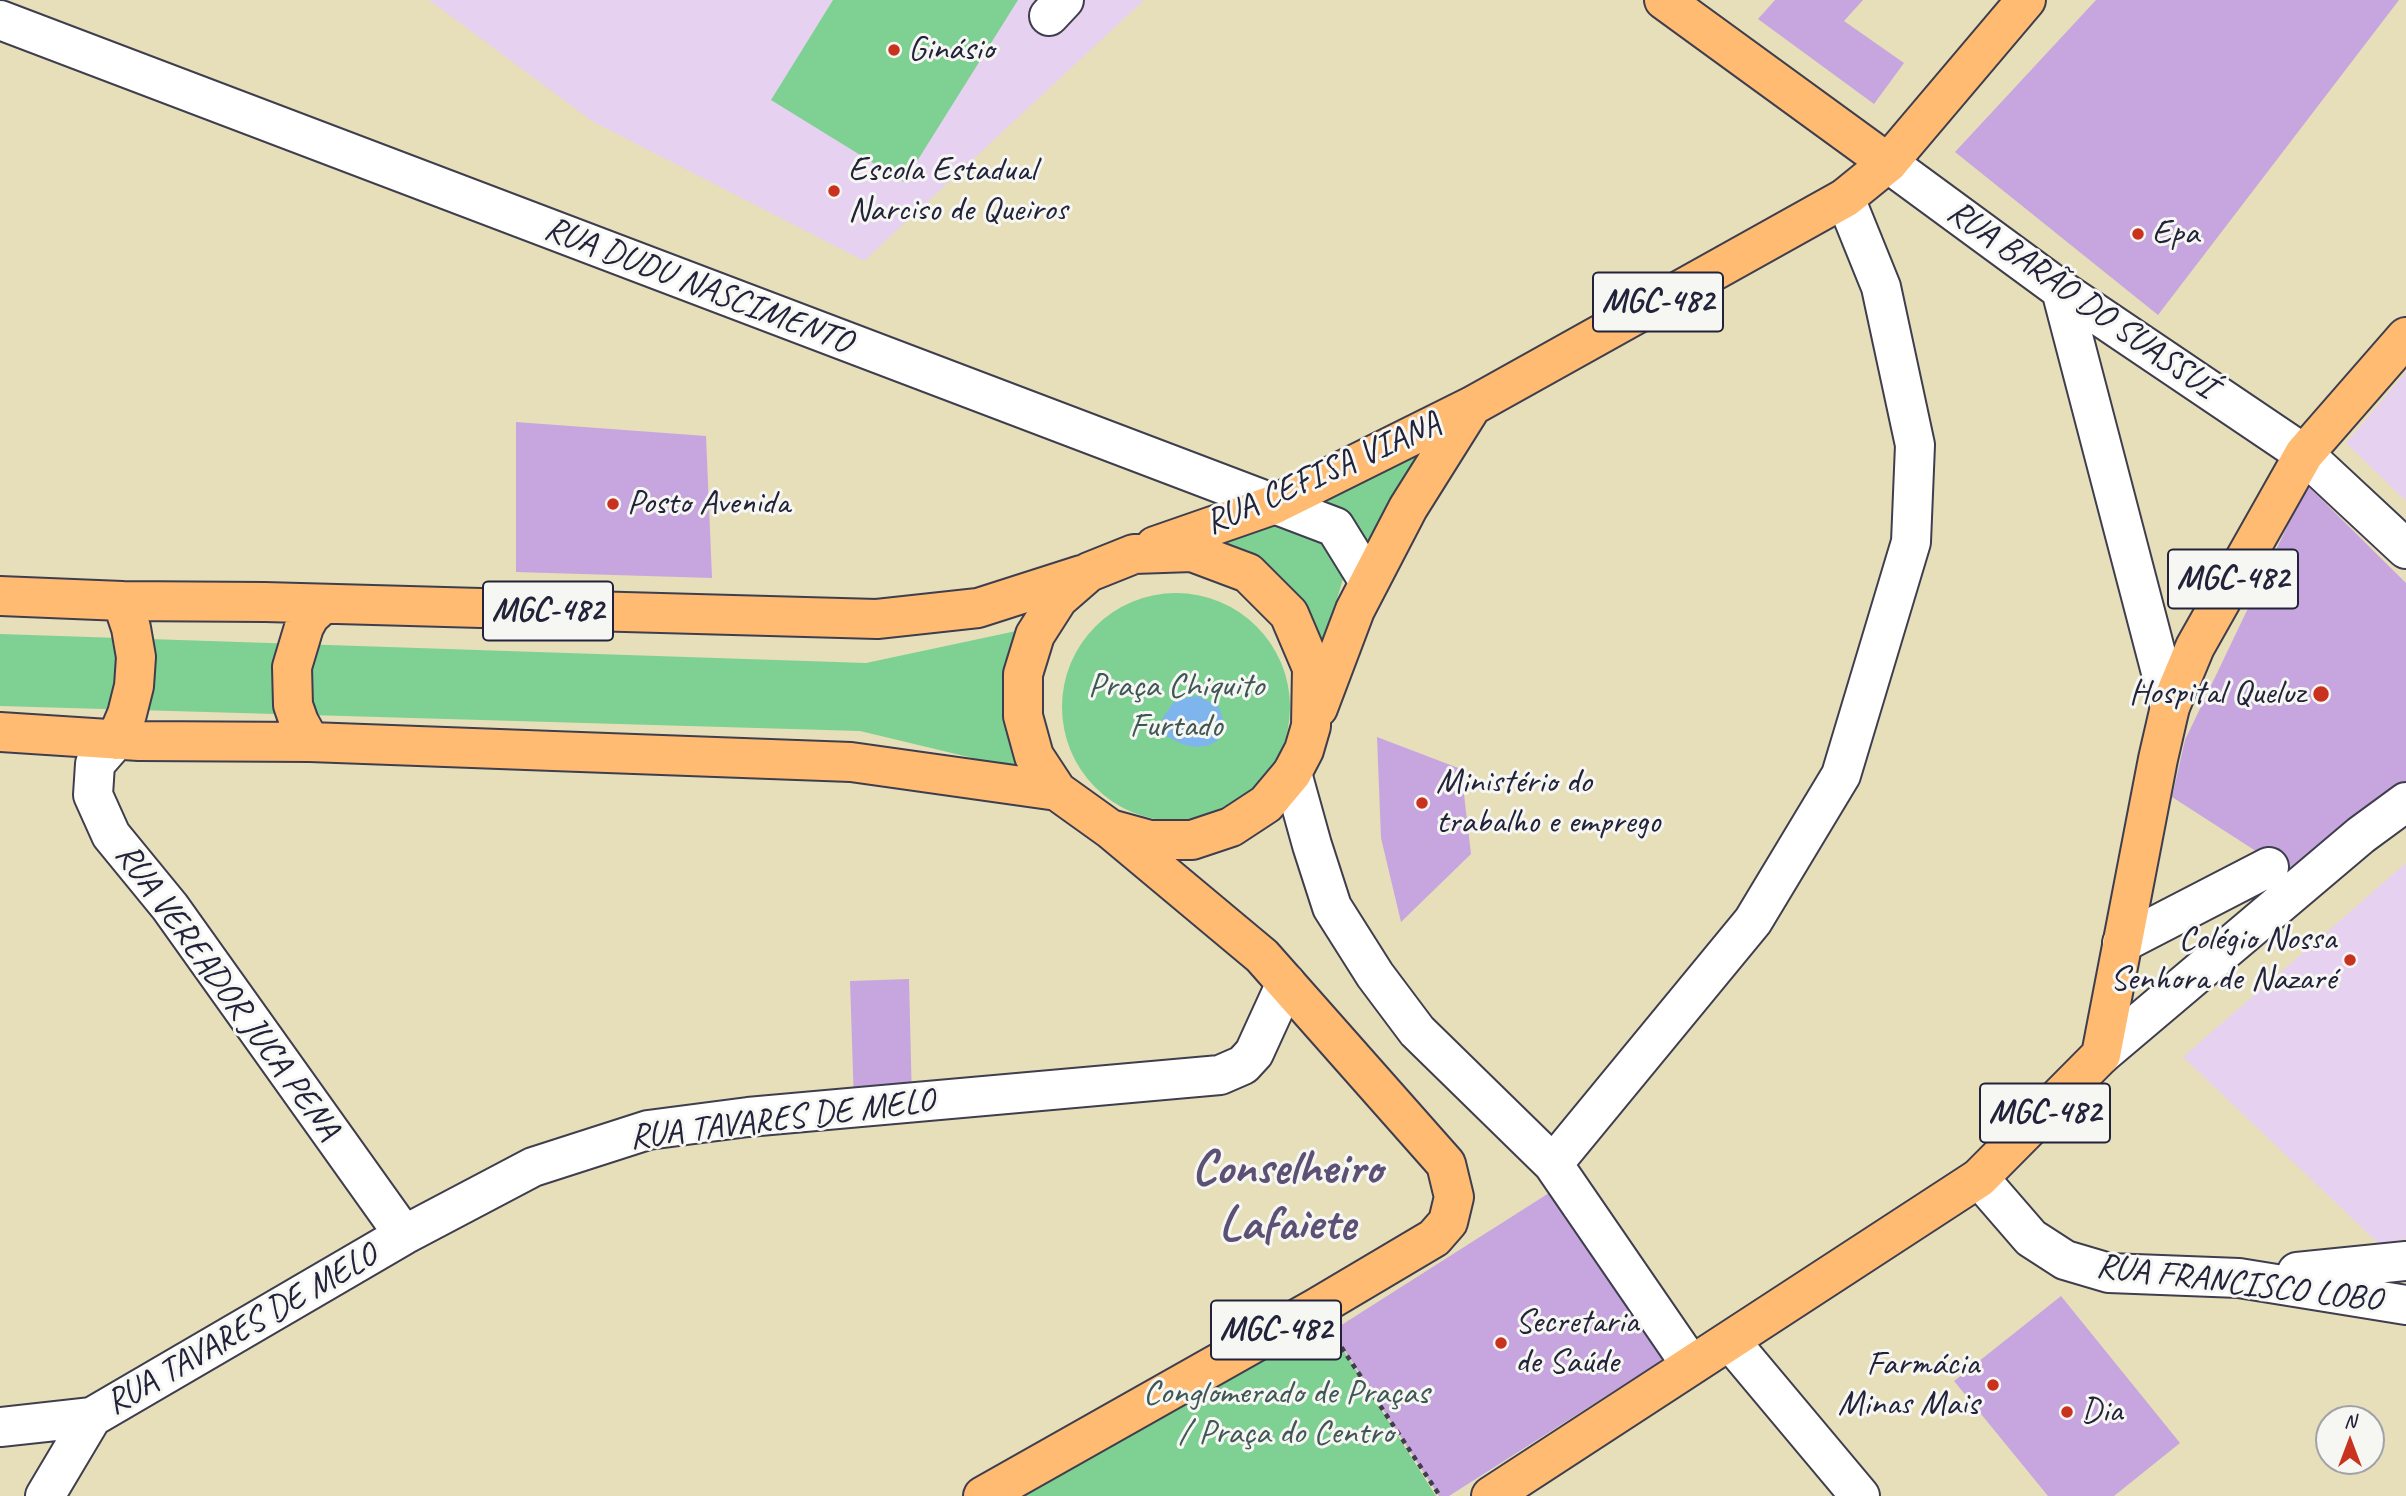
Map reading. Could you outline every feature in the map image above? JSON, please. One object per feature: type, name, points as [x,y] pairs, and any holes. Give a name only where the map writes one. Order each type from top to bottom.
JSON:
[{"type":"main road","name":"RUA BARÃO DO SUASSUÍ","points":[[1664,0],[1864,172]]},
{"type":"main road","name":"RUA CEFISA VIANA","points":[[1134,554],[1273,505],[1472,405],[1864,172],[2026,0]]},
{"type":"main road","name":"MGC-482","points":[[1491,1496],[1979,1178],[2101,1055],[2158,759],[2170,707],[2194,647],[2304,454],[2406,337]]},
{"type":"main road","name":"RUA CEFISA VIANA","points":[[1311,726],[1355,610],[1369,582],[1408,508],[1472,405]]},
{"type":"main road","name":"MGC-482","points":[[0,596],[877,619],[978,608],[1089,572],[1134,554],[1192,552],[1248,573],[1289,614],[1312,668],[1311,726],[1293,773],[1266,804],[1231,827],[1192,840],[1150,840],[1110,829]]},
{"type":"main road","name":"MGC-482","points":[[983,1496],[1434,1238],[1448,1222],[1454,1197],[1446,1164],[1262,956],[1110,829],[1057,791],[1034,756],[1023,716],[1023,674],[1035,635],[1058,599],[1089,572]]},
{"type":"main road","points":[[116,740],[127,714],[134,686],[136,657],[131,628],[122,601]]},
{"type":"main road","points":[[310,742],[293,705],[292,667],[304,627],[310,616],[323,605]]},
{"type":"main road","name":"MGC-482","points":[[0,732],[116,740],[310,742],[850,762],[1057,791]]},
{"type":"street","name":"RUA DUDU NASCIMENTO","points":[[0,20],[1335,527],[1369,582]]},
{"type":"street","name":"RUA BARÃO DO SUASSUÍ","points":[[1864,172],[2061,290],[2304,454],[2406,549]]},
{"type":"street","points":[[1553,1164],[1753,921],[1841,775],[1911,542],[1915,445],[1881,287],[1864,172]]},
{"type":"street","points":[[2061,290],[2170,707]]},
{"type":"street","name":"RUA VEREADOR JUCA PENA","points":[[116,740],[95,764],[93,794],[111,835],[170,907],[404,1235]]},
{"type":"street","points":[[1293,773],[1332,907],[1375,975],[1417,1031],[1553,1164],[1691,1365]]},
{"type":"street","points":[[2101,1055],[2361,835],[2406,802]]},
{"type":"street","points":[[2122,943],[2269,867]]},
{"type":"street","name":"RUA TAVARES DE MELO","points":[[0,1427],[92,1418],[404,1235],[533,1167],[648,1130],[748,1117],[1220,1075],[1243,1065],[1254,1053],[1286,983]]},
{"type":"street","name":"RUA FRANCISCO LOBO","points":[[1979,1178],[2032,1238],[2065,1260],[2109,1273],[2239,1278],[2406,1304]]},
{"type":"street","points":[[2239,1278],[2406,1261]]},
{"type":"street","points":[[1730,1341],[1860,1496]]},
{"type":"street","points":[[45,1496],[92,1418]]},
{"type":"path","points":[[1315,1308],[1440,1496]]},
{"type":"shaded area","name":"Escola Estadual Narciso de Queiros","points":[[429,0],[1144,0],[864,261],[592,121]]},
{"type":"shaded area","points":[[2406,372],[2406,501],[2346,443]]},
{"type":"shaded area","name":"Colégio Nossa Senhora de Nazaré","points":[[2406,863],[2406,1239],[2379,1244],[2183,1057]]},
{"type":"green space","name":"Ginásio","points":[[833,0],[1018,0],[904,182],[771,100]]},
{"type":"green space","points":[[1454,427],[1343,579],[1317,666],[1203,543]]},
{"type":"green space","name":"Praça Chiquito Furtado","points":[[1176,593],[1198,595],[1220,602],[1239,612],[1264,635],[1285,674],[1290,707],[1288,729],[1281,751],[1271,770],[1248,795],[1209,816],[1176,821],[1154,819],[1132,812],[1113,802],[1088,779],[1067,740],[1062,707],[1064,685],[1071,663],[1081,644],[1104,619],[1143,598]]},
{"type":"green space","points":[[1035,627],[1035,773],[860,731],[0,706],[0,634],[866,663]]},
{"type":"green space","name":"Conglomerado de Praças / Praça do Centro","points":[[1309,1296],[1436,1496],[1023,1496],[1071,1467]]},
{"type":"water","points":[[1198,696],[1219,707],[1225,726],[1217,741],[1207,746],[1194,747],[1166,736],[1162,719],[1173,703],[1182,698]]},
{"type":"building","points":[[1775,0],[1863,0],[1844,21],[1904,63],[1874,104],[1758,19]]},
{"type":"building","name":"Epa","points":[[2096,0],[2399,0],[2158,315],[1955,152]]},
{"type":"building","name":"Posto Avenida","points":[[516,422],[706,436],[712,578],[516,572]]},
{"type":"building","points":[[2307,485],[2406,583],[2406,782],[2290,873],[2172,797],[2185,740]]},
{"type":"building","name":"Ministério do trabalho e emprego","points":[[1377,737],[1461,769],[1471,854],[1401,922],[1381,838]]},
{"type":"building","points":[[909,979],[912,1102],[854,1104],[850,981]]},
{"type":"building","name":"Secretaria de Saúde","points":[[1560,1186],[1669,1356],[1449,1496],[1439,1496],[1332,1331]]},
{"type":"building","name":"Dia","points":[[2061,1296],[2180,1443],[2114,1496],[2048,1496],[1954,1381]]},
{"type":"place","name":"Ginásio","points":[[894,50]]},
{"type":"place","name":"Escola Estadual Narciso de Queiros","points":[[834,191]]},
{"type":"place","name":"Epa","points":[[2138,234]]},
{"type":"place","name":"Posto Avenida","points":[[613,504]]},
{"type":"place","name":"Hospital Queluz","points":[[2321,694]]},
{"type":"place","name":"Ministério do trabalho e emprego","points":[[1422,803]]},
{"type":"place","name":"Colégio Nossa Senhora de Nazaré","points":[[2350,960]]},
{"type":"place","name":"Secretaria de Saúde","points":[[1501,1343]]},
{"type":"place","name":"Farmácia Minas Mais","points":[[1993,1385]]},
{"type":"place","name":"Dia","points":[[2067,1412]]},
{"type":"district","name":"Conselheiro Lafaiete","points":[[1287,1198]]}]
